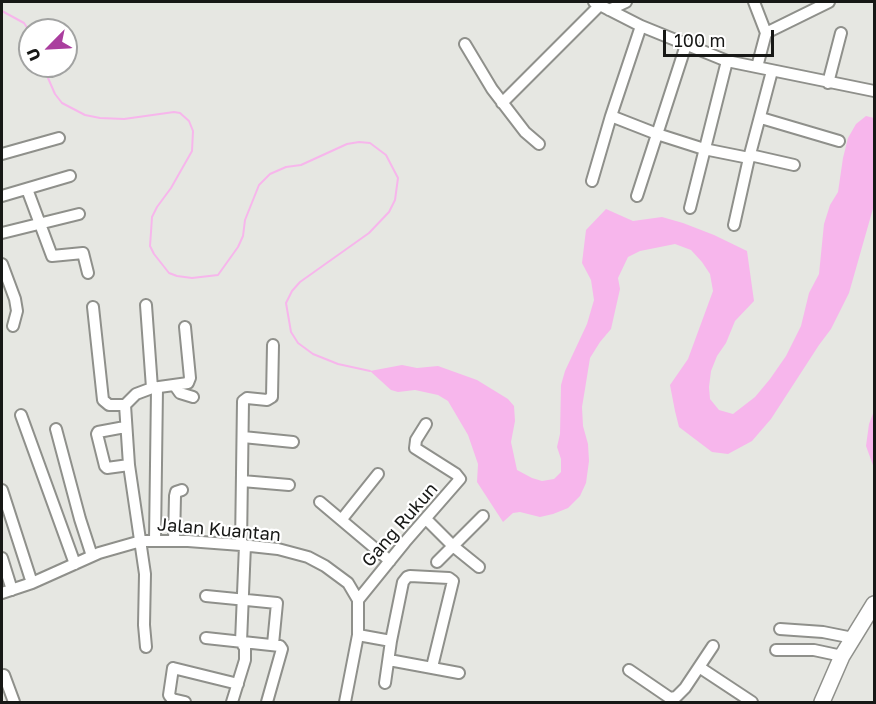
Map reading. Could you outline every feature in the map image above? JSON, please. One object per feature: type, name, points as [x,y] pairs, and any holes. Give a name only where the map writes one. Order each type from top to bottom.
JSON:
[{"type":"highway","points":[[822,702],[842,656],[874,604]]},
{"type":"street","points":[[502,103],[601,6],[626,2]]},
{"type":"street","points":[[754,2],[766,33],[757,67]]},
{"type":"street","points":[[766,33],[829,2]]},
{"type":"street","points":[[601,6],[640,26],[728,61],[874,92]]},
{"type":"street","points":[[592,182],[610,116],[640,26]]},
{"type":"street","points":[[828,83],[841,33]]},
{"type":"street","points":[[465,44],[502,103],[525,132],[539,144]]},
{"type":"street","points":[[637,196],[686,45]]},
{"type":"street","points":[[690,208],[728,61]]},
{"type":"street","points":[[734,225],[749,156],[772,71]]},
{"type":"street","points":[[610,116],[704,149],[794,165]]},
{"type":"street","points":[[760,118],[838,141]]},
{"type":"street","points":[[2,154],[59,138]]},
{"type":"street","points":[[2,196],[70,176]]},
{"type":"street","points":[[27,189],[52,256],[83,253],[88,273]]},
{"type":"street","points":[[2,233],[79,214]]},
{"type":"street","points":[[2,264],[7,290],[17,310],[13,326]]},
{"type":"street","points":[[146,305],[154,388],[155,540]]},
{"type":"street","points":[[93,307],[103,400],[109,405],[125,405],[136,394],[154,388],[186,385],[189,381],[185,327]]},
{"type":"street","points":[[232,702],[246,651],[241,642],[244,399],[267,400],[272,397],[273,345]]},
{"type":"street","points":[[175,386],[180,393],[193,397]]},
{"type":"street","points":[[125,405],[129,465],[145,574],[146,647]]},
{"type":"street","points":[[21,415],[75,564]]},
{"type":"street","name":"Gang Rukun","points":[[358,600],[460,479],[456,474],[415,448],[416,440],[426,424]]},
{"type":"street","points":[[125,427],[97,434],[107,468],[129,465]]},
{"type":"street","points":[[56,429],[80,519],[93,556]]},
{"type":"street","points":[[243,437],[293,442]]},
{"type":"street","points":[[342,519],[378,474]]},
{"type":"street","points":[[242,481],[289,485]]},
{"type":"street","points":[[2,490],[32,583]]},
{"type":"street","points":[[174,541],[175,496],[182,490]]},
{"type":"street","points":[[320,502],[390,561]]},
{"type":"street","points":[[437,562],[483,516]]},
{"type":"street","points":[[426,519],[453,546],[479,567]]},
{"type":"street","name":"Jalan Kuantan","points":[[7,591],[32,583],[93,556],[141,541],[155,540],[278,549],[317,562],[348,583],[358,600]]},
{"type":"street","points":[[2,558],[7,591]]},
{"type":"street","points":[[385,683],[391,640],[405,579],[410,576],[451,579],[453,588],[432,668]]},
{"type":"street","points":[[206,596],[277,603],[273,644]]},
{"type":"street","points":[[345,702],[358,635],[358,600]]},
{"type":"street","points":[[780,629],[823,632],[853,638]]},
{"type":"street","points":[[358,635],[391,640]]},
{"type":"street","points":[[206,638],[273,644],[282,649],[267,702]]},
{"type":"street","points":[[629,670],[672,698],[679,696],[713,646]]},
{"type":"street","points":[[776,650],[814,650],[842,656]]},
{"type":"street","points":[[389,660],[459,673]]},
{"type":"street","points":[[699,667],[752,702]]},
{"type":"street","points":[[184,702],[172,699],[169,695],[173,668],[238,684]]},
{"type":"street","points":[[4,675],[14,702]]},
{"type":"shaded area","points":[[866,116],[874,118],[874,205],[849,293],[831,329],[771,419],[752,441],[728,454],[712,452],[679,427],[670,385],[688,359],[713,291],[710,274],[702,262],[691,250],[675,244],[640,251],[628,257],[618,278],[620,289],[611,329],[590,358],[582,407],[589,461],[586,483],[580,496],[568,508],[540,517],[520,512],[513,513],[503,522],[477,482],[478,464],[468,435],[448,401],[438,395],[415,390],[398,392],[391,390],[370,371],[402,365],[417,368],[438,366],[477,380],[508,399],[514,406],[515,421],[511,442],[517,470],[542,481],[554,479],[561,472],[561,459],[557,447],[560,434],[561,385],[565,371],[587,324],[594,300],[591,280],[582,263],[586,230],[606,209],[633,221],[662,217],[683,223],[747,251],[754,301],[735,321],[711,371],[709,387],[710,399],[719,410],[733,414],[755,397],[770,379],[786,356],[801,326],[809,293],[819,274],[824,224],[830,205],[838,192],[848,138],[856,124]]},
{"type":"shaded area","points":[[874,411],[874,468],[866,446],[869,424]]},
{"type":"waterway","points":[[2,11],[18,20]]},
{"type":"waterway","points":[[48,78],[62,103],[85,115],[124,119],[174,112],[180,113],[189,121],[193,131],[192,151],[152,217],[150,246],[169,273],[177,276],[192,278],[218,275],[238,247],[243,236],[245,220],[259,185],[270,174],[286,167],[301,165],[347,144],[359,142],[370,143],[386,155],[398,178],[395,200],[389,212],[369,233],[300,282],[286,303],[291,332],[298,343],[313,354],[338,364],[370,371]]}]
